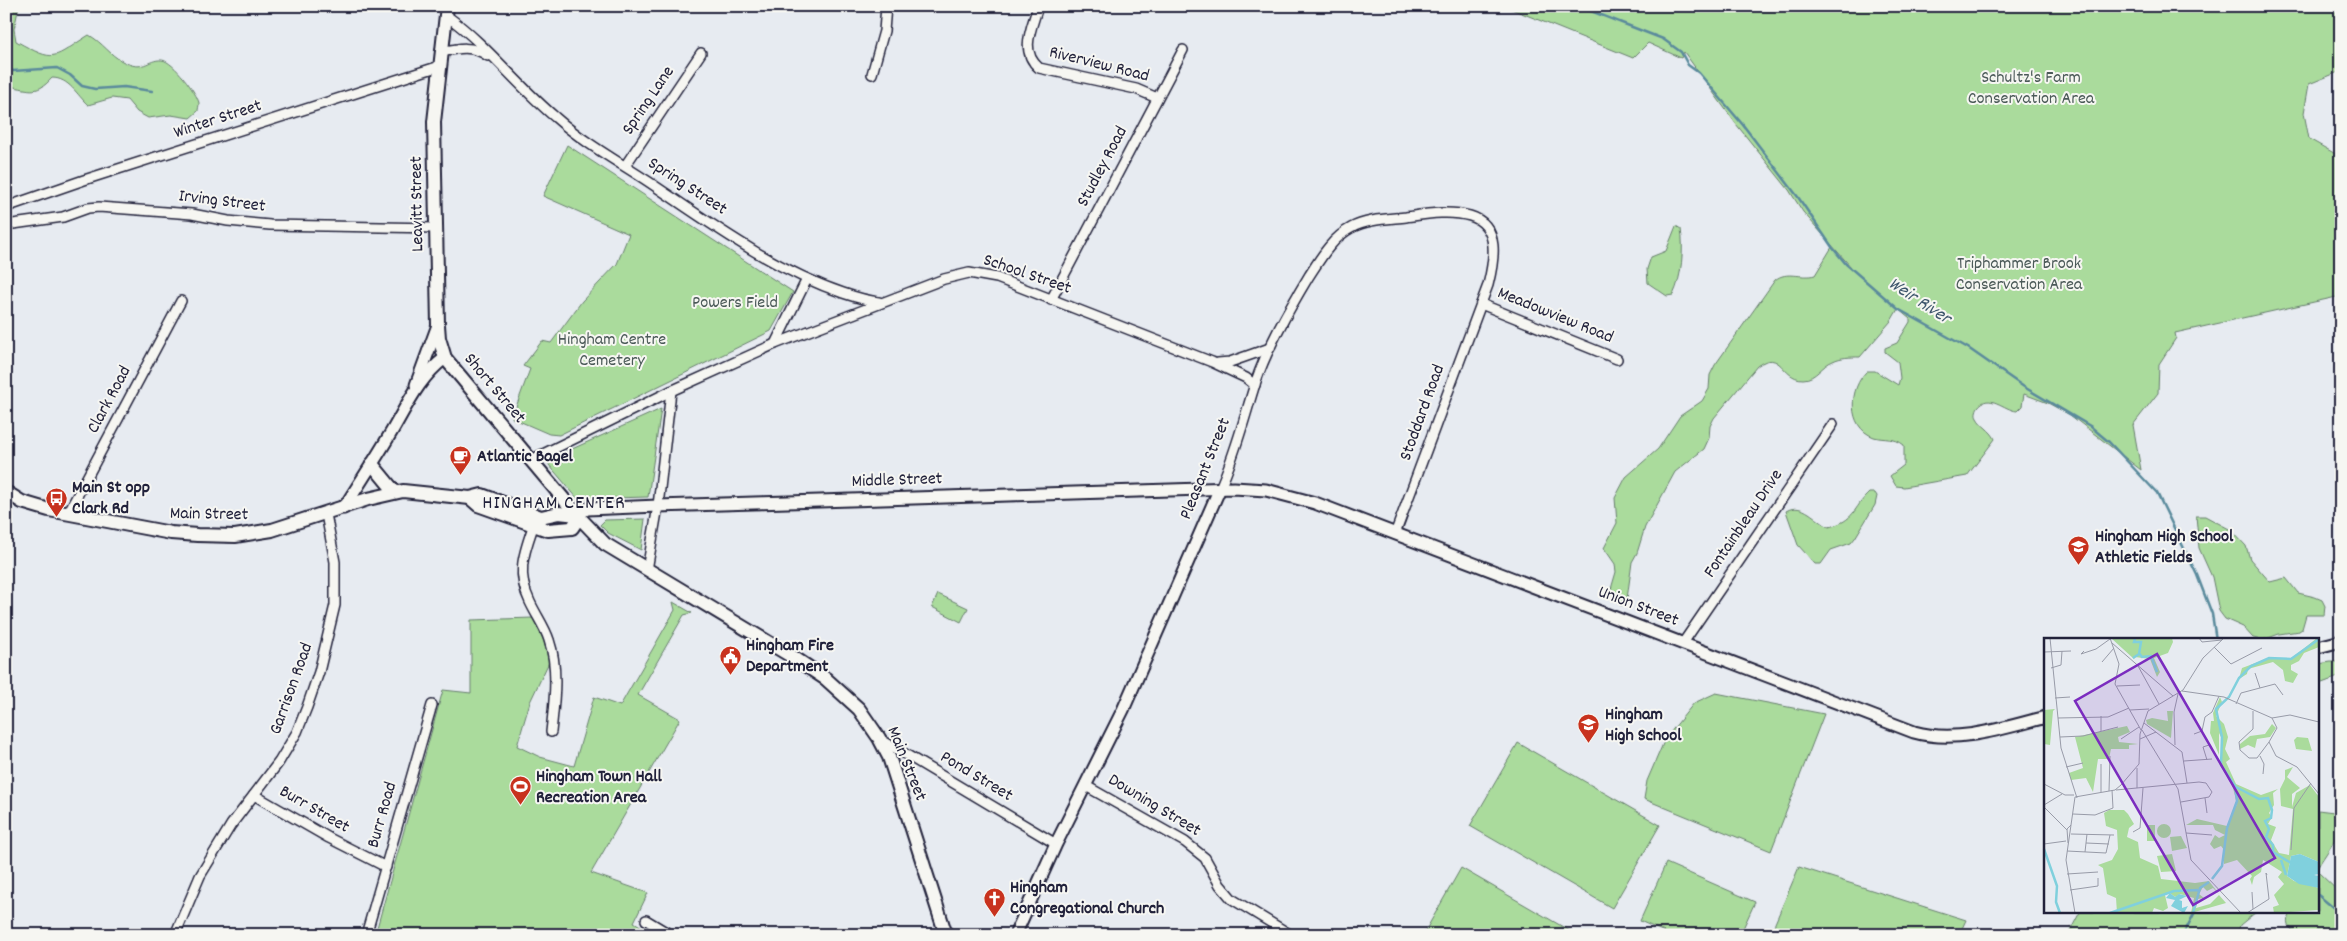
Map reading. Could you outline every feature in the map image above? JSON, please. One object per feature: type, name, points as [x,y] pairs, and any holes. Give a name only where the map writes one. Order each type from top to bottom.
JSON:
[{"type":"main road","name":"Leavitt Street","points":[[438,324],[434,122],[447,11]]},
{"type":"main road","name":"Short Street","points":[[438,324],[439,338],[446,358],[577,515]]},
{"type":"main road","points":[[372,464],[395,492]]},
{"type":"main road","name":"Main Street","points":[[6,492],[30,504],[171,533],[235,536],[285,527],[395,492],[417,491],[470,498],[482,495],[496,506],[535,520],[559,513],[577,515],[605,544],[796,659],[822,676],[859,709],[879,738],[892,768],[946,935]]},
{"type":"street","points":[[872,74],[884,31],[886,6]]},
{"type":"street","name":"Riverview Road","points":[[1038,6],[1028,46],[1028,54],[1039,68],[1136,88],[1157,98]]},
{"type":"street","name":"Spring Street","points":[[447,11],[487,50],[496,62]]},
{"type":"street","name":"Spring Street","points":[[442,52],[468,47],[480,50],[496,62],[556,119],[757,252],[807,279],[860,298],[882,303]]},
{"type":"street","name":"Studley Road","points":[[1051,300],[1183,50]]},
{"type":"street","name":"Spring Lane","points":[[625,166],[701,53]]},
{"type":"street","name":"Winter Street","points":[[6,207],[93,177],[440,66]]},
{"type":"street","name":"Irving Street","points":[[6,225],[64,217],[88,208],[99,207],[192,214],[228,221],[270,225],[436,228]]},
{"type":"street","name":"Pleasant Street","points":[[1015,935],[1056,844],[1123,710],[1220,488],[1255,385],[1270,348],[1295,300],[1326,252],[1345,231],[1366,222],[1444,213],[1467,215],[1481,222],[1489,230],[1494,248],[1492,268],[1481,304]]},
{"type":"street","name":"School Street","points":[[531,460],[671,391],[774,344],[944,279],[969,272],[997,278],[1212,362],[1246,378],[1255,385]]},
{"type":"street","points":[[774,344],[807,279]]},
{"type":"street","name":"Clark Road","points":[[68,513],[182,301]]},
{"type":"street","name":"Meadowview Road","points":[[1481,304],[1617,359]]},
{"type":"street","name":"Stoddard Road","points":[[1395,534],[1481,304]]},
{"type":"street","name":"Leavitt Street","points":[[415,389],[438,324]]},
{"type":"street","name":"School Street","points":[[1212,362],[1230,362],[1270,348]]},
{"type":"street","name":"Leavitt Street","points":[[344,508],[372,464],[415,389],[436,365],[446,358]]},
{"type":"street","points":[[648,570],[658,506],[671,391]]},
{"type":"street","name":"Fontainbleau Drive","points":[[1683,643],[1832,424]]},
{"type":"street","name":"Union Street","points":[[1220,488],[1251,488],[1285,494],[1683,643],[1882,721],[1922,734],[1948,737],[1968,735],[2044,717]]},
{"type":"street","name":"Middle Street","points":[[577,515],[587,509],[658,506],[1220,488]]},
{"type":"street","name":"Garrison Road","points":[[175,935],[200,876],[231,825],[273,772],[296,732],[319,672],[330,631],[336,594],[335,562],[326,514]]},
{"type":"street","points":[[535,520],[524,553],[522,577],[530,602],[549,640],[552,653],[554,687],[551,732]]},
{"type":"street","points":[[2320,647],[2341,642]]},
{"type":"street","name":"Burr Road","points":[[366,935],[432,705]]},
{"type":"street","name":"Pond Street","points":[[879,738],[1056,844]]},
{"type":"street","name":"Downing Street","points":[[1086,786],[1192,846],[1205,858],[1220,885],[1232,899],[1292,935]]},
{"type":"street","name":"Burr Street","points":[[254,795],[386,867]]},
{"type":"street","points":[[646,920],[671,935]]},
{"type":"green space","points":[[6,6],[19,6],[14,29],[16,41],[40,53],[54,55],[60,53],[89,35],[118,58],[129,64],[140,66],[157,60],[167,62],[178,71],[194,92],[199,103],[198,111],[190,118],[171,115],[148,118],[137,112],[127,100],[112,98],[88,105],[68,84],[52,78],[41,88],[31,90],[6,86]]},
{"type":"green space","points":[[1504,6],[2341,6],[2341,71],[2309,84],[2304,113],[2309,139],[2341,157],[2341,296],[2175,333],[2176,338],[2159,364],[2158,393],[2133,425],[2141,470],[2070,415],[2048,403],[2024,394],[2022,406],[2017,411],[1992,401],[1982,403],[1978,407],[1976,412],[1977,418],[1995,439],[1967,476],[1904,487],[1896,486],[1890,476],[1904,465],[1904,445],[1893,440],[1874,437],[1865,432],[1859,425],[1853,407],[1857,387],[1867,371],[1875,371],[1898,385],[1900,378],[1898,362],[1885,352],[1885,348],[1897,343],[1910,322],[1910,319],[1898,309],[1891,321],[1860,357],[1836,360],[1829,363],[1812,377],[1796,378],[1777,362],[1772,360],[1765,361],[1757,366],[1714,418],[1704,449],[1675,472],[1645,527],[1637,553],[1632,562],[1627,599],[1621,606],[1611,589],[1616,572],[1615,564],[1604,548],[1617,523],[1615,498],[1626,477],[1658,449],[1680,416],[1702,401],[1709,389],[1710,375],[1715,365],[1775,280],[1789,275],[1815,275],[1832,247],[1846,264],[1851,267],[1803,212],[1789,190],[1736,124],[1684,52],[1681,58],[1648,43],[1633,58]]},
{"type":"green space","name":"Hingham Centre Cemetery","points":[[567,145],[793,292],[771,331],[559,435],[549,434],[512,418],[530,369],[523,366],[542,341],[551,343],[582,301],[617,264],[629,234],[543,196]]},
{"type":"green space","points":[[1676,226],[1681,229],[1682,263],[1673,295],[1667,296],[1648,283],[1647,269],[1651,257],[1666,251]]},
{"type":"green space","points":[[661,409],[648,497],[578,499],[549,465],[549,461],[552,458]]},
{"type":"green space","points":[[1869,493],[1875,493],[1877,496],[1875,505],[1855,538],[1851,543],[1831,550],[1821,564],[1815,564],[1798,545],[1786,511],[1798,508],[1804,510],[1829,527],[1849,517]]},
{"type":"green space","points":[[2196,516],[2205,516],[2231,530],[2246,546],[2250,559],[2270,582],[2286,578],[2298,593],[2322,600],[2325,606],[2324,615],[2306,615],[2302,629],[2299,631],[2279,634],[2268,638],[2253,638],[2243,627],[2225,619],[2219,611],[2212,577],[2199,548]]},
{"type":"green space","points":[[645,519],[641,550],[608,533],[600,525],[605,520]]},
{"type":"green space","points":[[938,594],[968,608],[961,622],[932,607]]},
{"type":"green space","name":"Hingham Town Hall Recreation Area","points":[[673,602],[692,613],[684,615],[638,695],[680,719],[591,873],[648,893],[634,922],[655,935],[375,935],[443,690],[471,693],[471,620],[533,618],[544,641],[549,662],[530,702],[517,746],[540,757],[574,766],[594,697],[620,706],[675,610]]},
{"type":"green space","points":[[2341,662],[2341,676],[2320,682],[2320,664]]},
{"type":"green space","points":[[1716,693],[1824,714],[1771,851],[1644,799],[1647,781],[1665,739],[1694,703]]},
{"type":"green space","points":[[1518,743],[1660,825],[1612,908],[1470,826]]},
{"type":"green space","points":[[2320,810],[2334,812],[2338,826],[2334,840],[2320,864]]},
{"type":"green space","points":[[1666,863],[1755,902],[1740,935],[1671,935],[1640,921]]},
{"type":"green space","points":[[1799,867],[1966,920],[1959,935],[1770,935]]},
{"type":"green space","points":[[1461,868],[1577,935],[1423,935]]},
{"type":"green space","points":[[2320,874],[2341,894],[2341,935],[2298,935],[2289,925],[2290,914],[2320,914]]},
{"type":"green space","points":[[2079,914],[2254,914],[2240,925],[2237,935],[2068,935]]},
{"type":"waterway","name":"Weir River","points":[[1578,6],[1663,39],[1681,52],[1688,65],[1699,73],[1743,125],[1846,264],[1898,309],[1968,348],[2024,387],[2090,426],[2109,442],[2157,493],[2197,575],[2212,614],[2216,638]]},
{"type":"waterway","points":[[6,68],[13,71],[57,68],[70,75],[82,86],[95,89],[124,87],[152,91]]},
{"type":"waterway","name":"Weir River","points":[[2320,897],[2341,914]]},
{"type":"waterway","points":[[2183,935],[2194,914]]},
{"type":"place","name":"Atlantic Bagel","points":[[461,476]]},
{"type":"place","name":"Main St opp Clark Rd","points":[[56,517]]},
{"type":"place","name":"Hingham High School Athletic Fields","points":[[2079,566]]},
{"type":"place","name":"Hingham Fire Department","points":[[730,675]]},
{"type":"place","name":"Hingham High School","points":[[1589,744]]},
{"type":"place","name":"Hingham Town Hall Recreation Area","points":[[520,806]]},
{"type":"place","name":"Hingham Congregational Church","points":[[994,917]]},
{"type":"district","name":"HINGHAM CENTER","points":[[554,504]]},
{"type":"park label","name":"Schultz's Farm Conservation Area","points":[[2031,88]]},
{"type":"park label","name":"Triphammer Brook Conservation Area","points":[[2019,274]]},
{"type":"park label","name":"Powers Field","points":[[735,303]]}]
